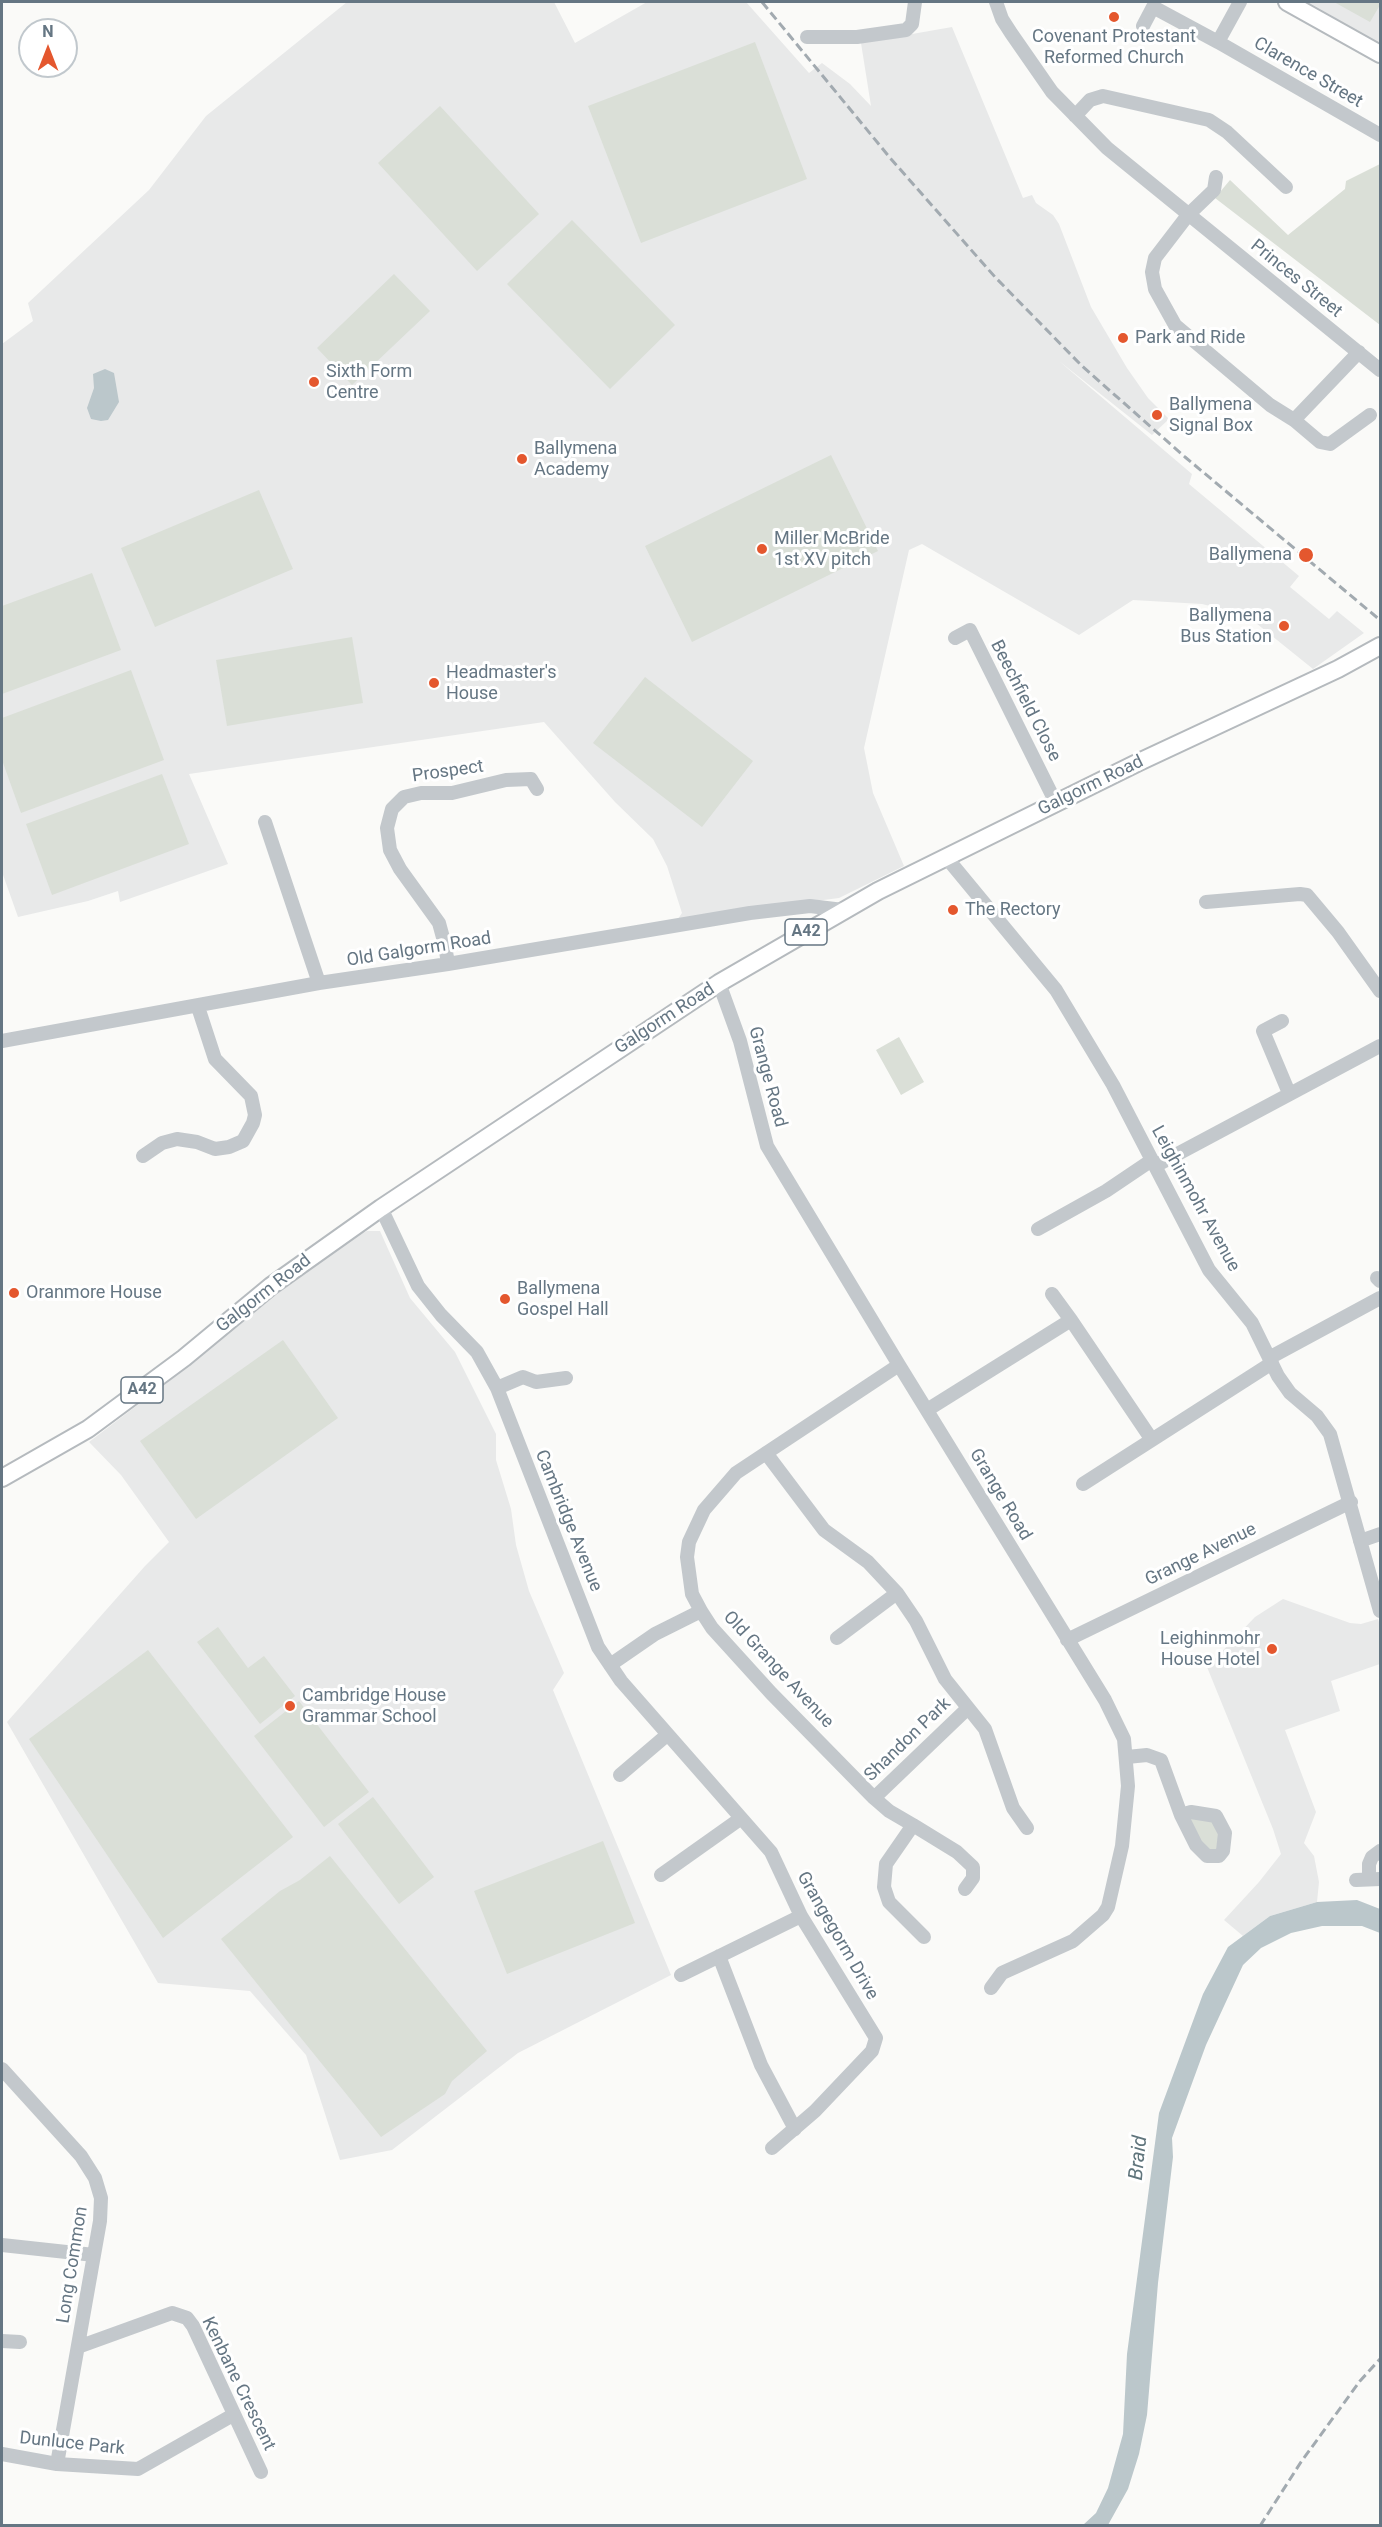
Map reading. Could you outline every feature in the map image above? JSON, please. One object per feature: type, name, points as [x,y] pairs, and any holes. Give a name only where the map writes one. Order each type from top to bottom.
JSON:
[{"type":"main road","points":[[1287,2],[1380,54]]},
{"type":"main road","name":"Galgorm Road","points":[[2,1478],[88,1429],[184,1358],[271,1286],[381,1208],[719,983],[843,910],[946,857],[1330,673],[1380,646]]},
{"type":"street","points":[[807,37],[857,37],[906,30],[912,24],[915,2]]},
{"type":"street","name":"Princes Street","points":[[996,2],[1002,19],[1038,74],[1052,92],[1107,148],[1380,370]]},
{"type":"street","points":[[1218,42],[1240,2]]},
{"type":"street","name":"Clarence Street","points":[[1143,26],[1153,7],[1380,135]]},
{"type":"street","points":[[1075,116],[1090,100],[1103,96],[1209,120],[1227,132],[1287,187]]},
{"type":"street","points":[[1216,177],[1214,190],[1188,215],[1155,258],[1152,275],[1157,294],[1182,332],[1270,405],[1294,420],[1320,442],[1330,444],[1370,415]]},
{"type":"street","points":[[1294,420],[1359,352]]},
{"type":"street","name":"Beechfield Close","points":[[955,638],[970,630],[1056,803]]},
{"type":"street","name":"Prospect","points":[[448,964],[439,923],[400,869],[390,850],[387,828],[392,809],[404,797],[421,792],[452,793],[506,780],[531,779],[537,789]]},
{"type":"street","points":[[265,822],[319,983]]},
{"type":"street","name":"Leighinmohr Avenue","points":[[946,857],[1056,990],[1089,1041],[1209,1270],[1252,1323],[1290,1393],[1317,1416],[1330,1434],[1380,1611]]},
{"type":"street","points":[[1206,902],[1307,895],[1338,932],[1380,992]]},
{"type":"street","name":"Old Galgorm Road","points":[[2,1041],[97,1022],[198,1007],[319,983],[448,964],[750,913],[810,906],[843,910]]},
{"type":"street","name":"Grange Road","points":[[719,983],[740,1041],[767,1146],[1118,1724],[1127,1757],[1128,1786],[1122,1846],[1110,1902],[1104,1915],[1073,1941],[1002,1973],[991,1988]]},
{"type":"street","points":[[143,1156],[162,1143],[177,1139],[197,1142],[214,1149],[229,1148],[243,1141],[253,1123],[255,1115],[251,1096],[215,1059],[198,1007]]},
{"type":"street","points":[[1282,1020],[1263,1030],[1289,1093]]},
{"type":"street","points":[[1038,1229],[1153,1163],[1380,1046]]},
{"type":"street","name":"Cambridge Avenue","points":[[381,1208],[418,1286],[441,1315],[477,1353],[497,1388],[598,1647],[610,1665]]},
{"type":"street","points":[[1052,1294],[1152,1440]]},
{"type":"street","points":[[1083,1484],[1271,1360],[1380,1298]]},
{"type":"street","points":[[927,1410],[1071,1320]]},
{"type":"street","name":"Old Grange Avenue","points":[[899,1365],[736,1473],[716,1494],[695,1526],[689,1542],[688,1575],[692,1594],[701,1611],[748,1668],[874,1798],[889,1811],[942,1842],[971,1865],[974,1873],[965,1889]]},
{"type":"street","points":[[497,1388],[523,1377],[536,1382],[566,1378]]},
{"type":"street","name":"Shandon Park","points":[[766,1453],[824,1530],[868,1562],[897,1593],[916,1621],[945,1679],[978,1719],[989,1738],[1013,1808],[1027,1828]]},
{"type":"street","name":"Grange Avenue","points":[[1067,1640],[1351,1502]]},
{"type":"street","points":[[1360,1541],[1380,1534]]},
{"type":"street","points":[[837,1638],[897,1593]]},
{"type":"street","points":[[610,1665],[655,1634],[701,1611]]},
{"type":"street","name":"Grangegorm Drive","points":[[610,1665],[621,1682],[771,1852],[801,1916],[876,2038],[872,2051],[815,2111],[772,2148]]},
{"type":"street","name":"Shandon Park","points":[[874,1798],[968,1708]]},
{"type":"street","points":[[620,1775],[667,1735]]},
{"type":"street","points":[[1127,1757],[1148,1755],[1161,1760],[1182,1815]]},
{"type":"street","points":[[661,1875],[740,1819]]},
{"type":"street","points":[[913,1825],[886,1864],[884,1887],[889,1902],[924,1937]]},
{"type":"street","points":[[1369,1879],[1369,1864],[1372,1857],[1380,1851]]},
{"type":"street","points":[[681,1975],[801,1916]]},
{"type":"street","points":[[719,1956],[761,2065],[795,2129]]},
{"type":"street","name":"Long Common","points":[[2,2069],[81,2156],[95,2178],[102,2204],[57,2464]]},
{"type":"street","points":[[2,2245],[94,2255]]},
{"type":"street","name":"Kenbane Crescent","points":[[78,2347],[170,2314],[181,2314],[193,2326],[261,2472]]},
{"type":"street","points":[[2,2341],[20,2342]]},
{"type":"street","name":"Dunluce Park","points":[[2,2454],[57,2464],[138,2469],[233,2415]]},
{"type":"shaded area","name":"Ballymena Academy","points":[[347,2],[554,2],[575,43],[647,2],[746,2],[809,73],[822,63],[850,84],[871,106],[861,43],[952,27],[1023,198],[1032,195],[1036,203],[1053,215],[1059,224],[1091,307],[1127,368],[1148,398],[1169,419],[1152,435],[1059,361],[1192,474],[1189,484],[1299,576],[1290,587],[1329,619],[1337,611],[1364,633],[1313,669],[1246,615],[1202,604],[1133,600],[1079,635],[922,544],[909,550],[864,748],[873,793],[904,866],[839,898],[678,919],[682,913],[667,866],[653,839],[615,802],[544,722],[189,774],[228,864],[120,902],[118,891],[88,901],[18,917],[2,872],[2,344],[33,321],[28,303],[149,190],[206,116]]},
{"type":"shaded area","points":[[1308,2],[1380,2],[1380,44]]},
{"type":"shaded area","points":[[1334,2],[1380,2],[1380,5],[1370,22]]},
{"type":"shaded area","points":[[755,42],[807,179],[641,243],[588,106]]},
{"type":"shaded area","points":[[440,106],[539,214],[477,271],[378,163]]},
{"type":"shaded area","points":[[1380,164],[1380,325],[1215,198],[1230,180],[1288,235],[1345,189],[1346,181]]},
{"type":"shaded area","points":[[572,220],[675,325],[610,389],[507,284]]},
{"type":"shaded area","points":[[394,274],[430,311],[352,385],[317,348]]},
{"type":"shaded area","points":[[105,369],[114,373],[119,402],[108,420],[101,421],[91,419],[87,408],[94,388],[93,374]]},
{"type":"shaded area","name":"Miller McBride 1st XV pitch","points":[[831,455],[878,551],[692,642],[645,546]]},
{"type":"shaded area","points":[[259,490],[293,569],[155,627],[121,548]]},
{"type":"shaded area","points":[[92,573],[121,650],[2,694],[2,606]]},
{"type":"shaded area","points":[[352,637],[363,703],[227,726],[216,660]]},
{"type":"shaded area","points":[[131,670],[164,760],[21,813],[2,760],[2,718]]},
{"type":"shaded area","points":[[645,677],[753,761],[702,827],[593,743]]},
{"type":"shaded area","points":[[162,774],[189,844],[52,895],[26,824]]},
{"type":"shaded area","points":[[899,1037],[924,1082],[901,1095],[876,1050]]},
{"type":"shaded area","name":"Cambridge House Grammar School","points":[[367,1231],[380,1231],[410,1298],[455,1352],[496,1434],[496,1460],[511,1509],[516,1545],[529,1591],[564,1673],[553,1690],[671,1975],[518,2053],[392,2150],[340,2160],[306,2055],[250,1991],[158,1983],[7,1722],[169,1542],[121,1475],[89,1442],[186,1368],[270,1299],[352,1238]]},
{"type":"shaded area","points":[[283,1340],[338,1418],[196,1519],[140,1441]]},
{"type":"shaded area","points":[[1283,1599],[1350,1623],[1361,1624],[1378,1619],[1380,1664],[1331,1681],[1340,1711],[1285,1730],[1316,1812],[1304,1843],[1314,1856],[1319,1882],[1317,1902],[1270,1916],[1243,1936],[1224,1920],[1281,1854],[1207,1667],[1255,1617]]},
{"type":"shaded area","points":[[218,1627],[248,1668],[264,1656],[295,1696],[260,1724],[197,1642]]},
{"type":"shaded area","points":[[148,1650],[293,1837],[163,1938],[29,1739]]},
{"type":"shaded area","points":[[299,1701],[369,1792],[324,1827],[254,1736]]},
{"type":"shaded area","points":[[373,1797],[434,1877],[399,1904],[338,1824]]},
{"type":"shaded area","points":[[1207,1817],[1219,1826],[1217,1851],[1206,1850],[1190,1821],[1191,1818]]},
{"type":"shaded area","points":[[603,1841],[635,1923],[507,1974],[474,1891]]},
{"type":"shaded area","points":[[330,1856],[487,2051],[452,2081],[445,2094],[381,2137],[221,1939],[280,1891],[300,1880]]},
{"type":"shaded area","points":[[1357,1900],[1380,1909],[1380,1933],[1362,1926],[1322,1926],[1291,1933],[1261,1948],[1243,1965],[1206,2045],[1172,2138],[1173,2157],[1158,2283],[1147,2415],[1139,2454],[1128,2489],[1108,2525],[1083,2525],[1096,2513],[1108,2488],[1123,2434],[1127,2354],[1159,2113],[1203,1994],[1228,1947],[1270,1916],[1317,1902]]},
{"type":"railway","points":[[762,2],[891,159],[995,277],[1082,366],[1185,457],[1380,620]]},
{"type":"railway","points":[[1260,2526],[1301,2462],[1360,2381],[1380,2359]]},
{"type":"place","name":"Covenant Protestant Reformed Church","points":[[1114,17]]},
{"type":"place","name":"Park and Ride","points":[[1123,338]]},
{"type":"place","name":"Sixth Form Centre","points":[[314,382]]},
{"type":"place","name":"Ballymena Signal Box","points":[[1157,415]]},
{"type":"place","name":"Ballymena Academy","points":[[522,459]]},
{"type":"place","name":"Miller McBride 1st XV pitch","points":[[762,549]]},
{"type":"place","name":"Ballymena","points":[[1306,555]]},
{"type":"place","name":"Ballymena Bus Station","points":[[1284,626]]},
{"type":"place","name":"Headmaster's House","points":[[434,683]]},
{"type":"place","name":"The Rectory","points":[[953,910]]},
{"type":"place","name":"Oranmore House","points":[[14,1293]]},
{"type":"place","name":"Ballymena Gospel Hall","points":[[505,1299]]},
{"type":"place","name":"Leighinmohr House Hotel","points":[[1272,1649]]},
{"type":"place","name":"Cambridge House Grammar School","points":[[290,1706]]},
{"type":"water label","name":"Braid","points":[[1139,2158]]}]
